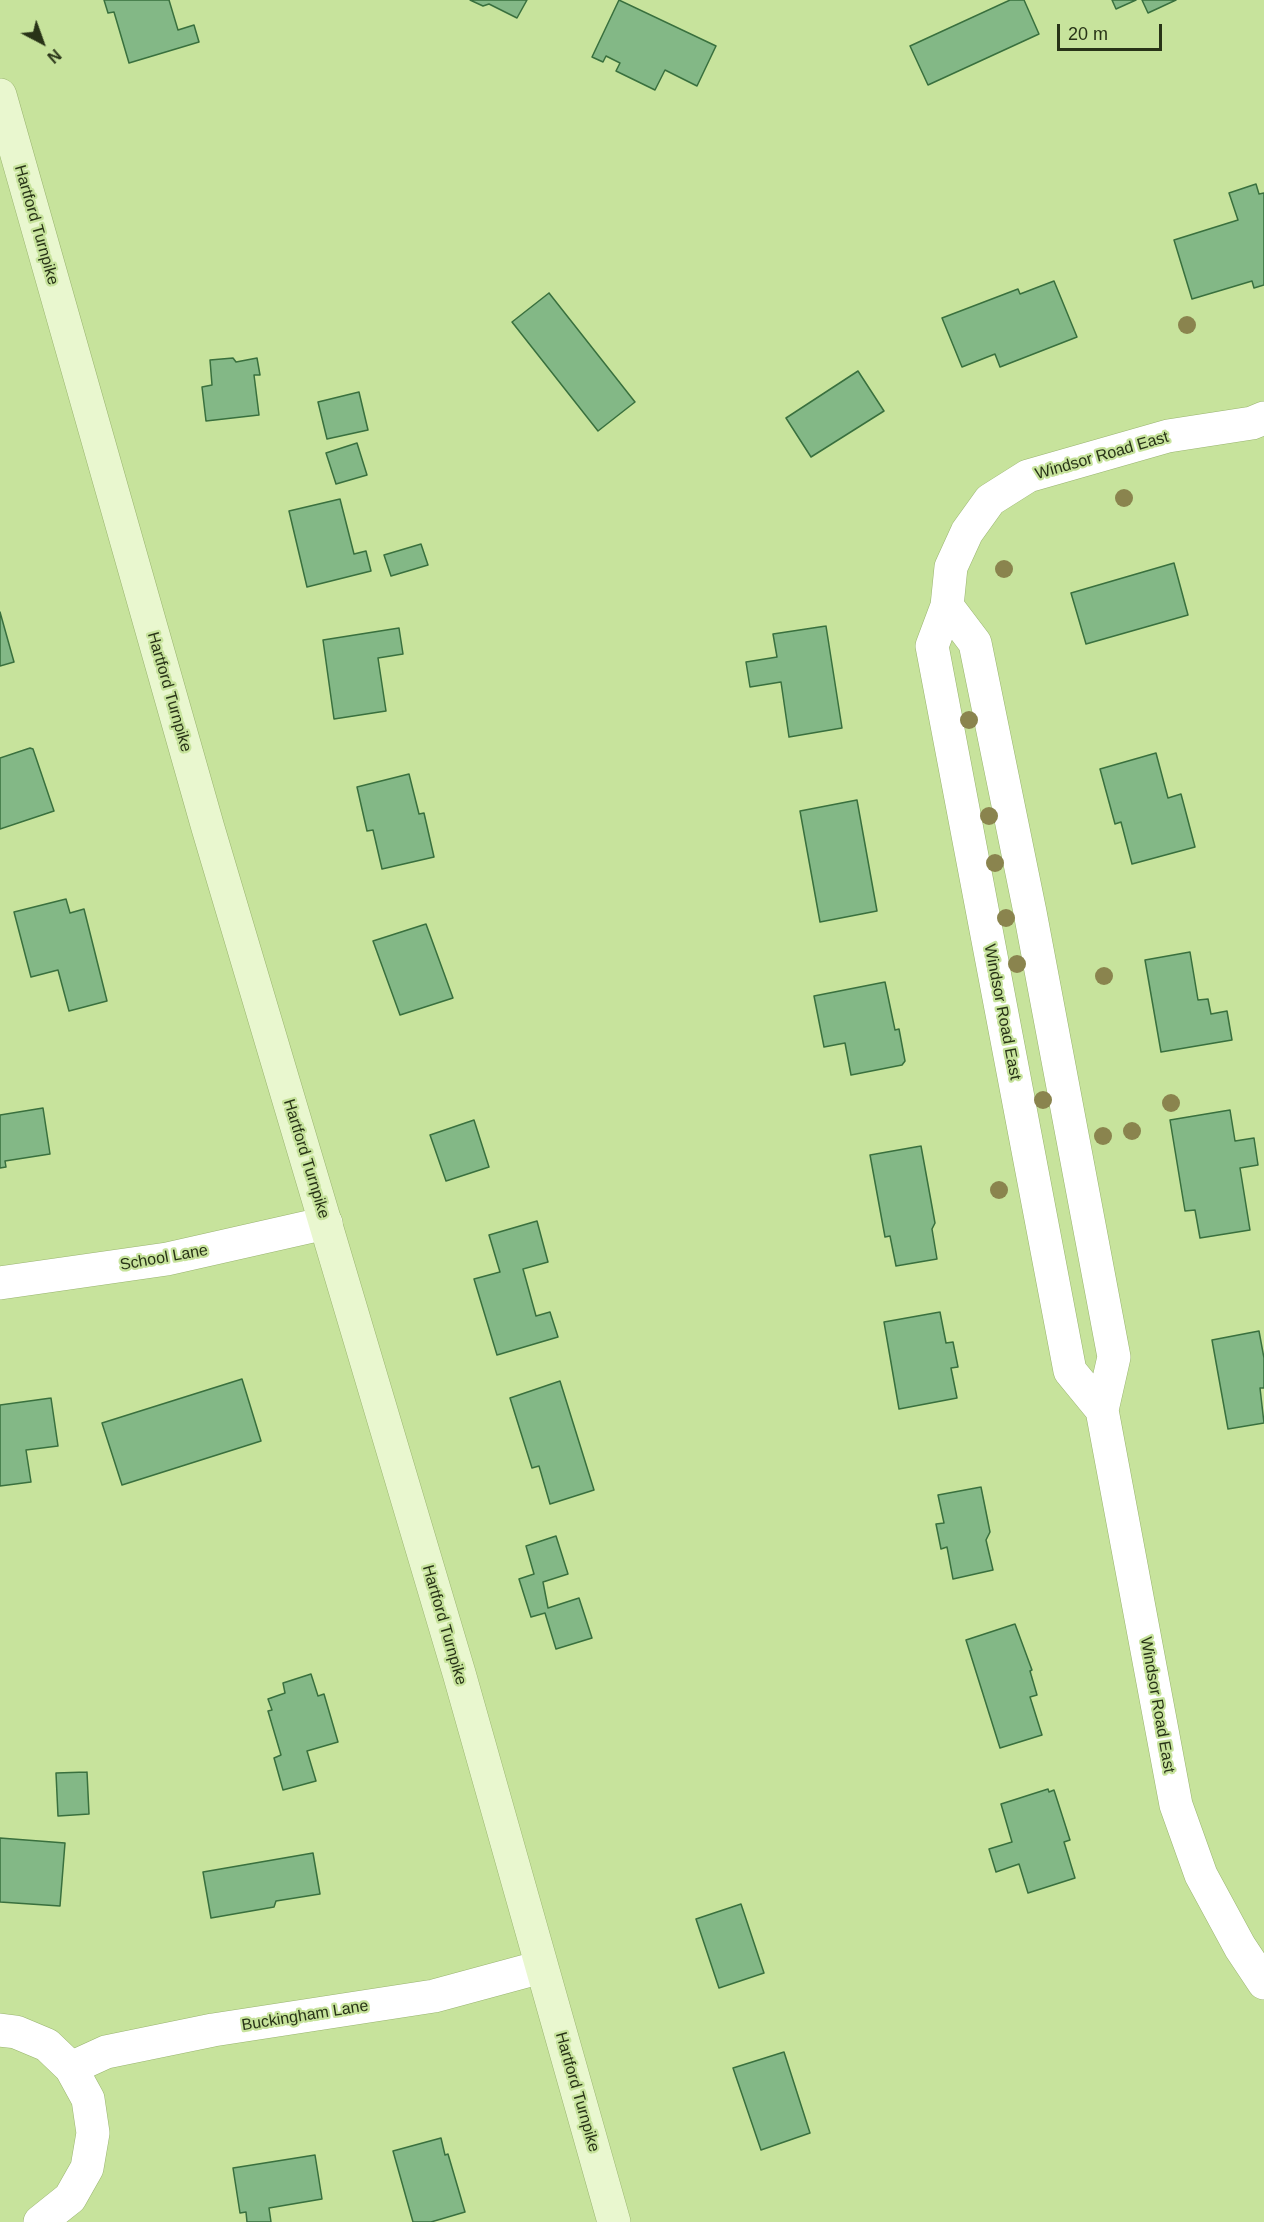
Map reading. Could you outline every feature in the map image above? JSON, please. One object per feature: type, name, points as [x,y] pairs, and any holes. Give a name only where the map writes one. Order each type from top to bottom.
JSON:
[{"type":"main road","name":"Hartford Turnpike","points":[[0,95],[202,806],[459,1673],[614,2222]]},
{"type":"street","name":"Windsor Road East","points":[[1102,1410],[1070,1371],[932,646],[947,606],[951,567],[967,532],[990,500],[1028,476],[1168,436],[1252,423],[1264,418]]},
{"type":"street","name":"Windsor Road East","points":[[947,606],[975,643],[1027,900],[1113,1357],[1102,1410],[1176,1805],[1201,1875],[1240,1947],[1264,1983]]},
{"type":"street","name":"School Lane","points":[[0,1283],[166,1259],[326,1223]]},
{"type":"street","name":"Buckingham Lane","points":[[71,2068],[106,2052],[213,2030],[434,1996],[541,1967]]},
{"type":"street","points":[[0,2030],[16,2032],[47,2045],[71,2068],[88,2098],[93,2133],[87,2168],[70,2198],[40,2222]]},
{"type":"building","points":[[104,0],[169,0],[178,30],[194,25],[199,42],[129,63],[114,12],[108,13]]},
{"type":"building","points":[[470,0],[527,0],[517,18],[489,4],[483,6]]},
{"type":"building","points":[[619,0],[716,46],[697,86],[665,70],[655,90],[616,71],[620,63],[606,56],[603,62],[592,57]]},
{"type":"building","points":[[1010,0],[1024,0],[1039,34],[928,85],[910,46]]},
{"type":"building","points":[[1112,0],[1136,0],[1116,9]]},
{"type":"building","points":[[1142,0],[1176,0],[1148,13]]},
{"type":"building","points":[[1256,184],[1259,194],[1264,193],[1264,285],[1254,288],[1252,281],[1192,299],[1174,240],[1238,220],[1229,193]]},
{"type":"building","points":[[1054,281],[1077,337],[1000,367],[995,354],[962,367],[942,318],[1018,289],[1020,294]]},
{"type":"building","points":[[549,293],[635,402],[598,431],[512,322]]},
{"type":"building","points":[[233,358],[236,362],[257,358],[260,375],[254,375],[259,415],[206,421],[202,387],[212,385],[210,360]]},
{"type":"building","points":[[858,371],[884,411],[811,457],[786,418]]},
{"type":"building","points":[[359,392],[368,430],[327,439],[318,402]]},
{"type":"building","points":[[357,443],[367,475],[336,484],[326,453]]},
{"type":"building","points":[[340,499],[354,554],[366,551],[371,571],[307,587],[289,511]]},
{"type":"building","points":[[421,544],[428,565],[391,576],[384,555]]},
{"type":"building","points":[[1174,563],[1188,615],[1086,644],[1071,593]]},
{"type":"building","points":[[0,612],[14,662],[0,666]]},
{"type":"building","points":[[826,626],[842,728],[789,737],[781,682],[750,687],[746,662],[777,657],[773,634]]},
{"type":"building","points":[[399,628],[403,654],[378,658],[386,711],[334,719],[323,640]]},
{"type":"building","points":[[33,749],[54,811],[0,829],[0,758]]},
{"type":"building","points":[[1156,753],[1168,798],[1181,794],[1195,847],[1132,864],[1121,822],[1115,824],[1100,769]]},
{"type":"building","points":[[409,774],[419,814],[424,813],[434,857],[382,869],[373,830],[367,831],[357,787]]},
{"type":"building","points":[[857,800],[877,911],[820,922],[800,811]]},
{"type":"building","points":[[66,899],[70,913],[84,909],[107,1001],[69,1011],[58,970],[31,977],[14,912]]},
{"type":"building","points":[[426,924],[453,998],[400,1015],[373,941]]},
{"type":"building","points":[[1190,952],[1198,1000],[1208,999],[1211,1014],[1227,1011],[1232,1040],[1161,1052],[1145,960]]},
{"type":"building","points":[[885,982],[895,1030],[899,1029],[905,1061],[902,1065],[851,1075],[845,1043],[824,1047],[814,996]]},
{"type":"building","points":[[43,1108],[50,1154],[5,1161],[6,1167],[0,1168],[0,1115]]},
{"type":"building","points":[[1230,1110],[1235,1141],[1254,1138],[1258,1165],[1240,1168],[1250,1230],[1200,1238],[1195,1210],[1185,1211],[1170,1120]]},
{"type":"building","points":[[474,1120],[489,1167],[446,1181],[430,1135]]},
{"type":"building","points":[[921,1146],[935,1223],[932,1229],[937,1259],[896,1266],[890,1236],[885,1237],[870,1155]]},
{"type":"building","points":[[537,1221],[548,1262],[523,1269],[536,1316],[550,1312],[558,1337],[497,1355],[474,1279],[500,1272],[489,1235]]},
{"type":"building","points":[[940,1312],[946,1343],[953,1342],[958,1367],[951,1368],[957,1398],[899,1409],[884,1322]]},
{"type":"building","points":[[1259,1331],[1264,1358],[1264,1388],[1260,1388],[1264,1423],[1228,1429],[1212,1340]]},
{"type":"building","points":[[242,1379],[261,1441],[122,1485],[102,1423]]},
{"type":"building","points":[[560,1381],[594,1490],[550,1504],[539,1466],[532,1468],[510,1398]]},
{"type":"building","points":[[51,1398],[58,1446],[26,1450],[31,1482],[0,1486],[0,1405]]},
{"type":"building","points":[[981,1487],[990,1532],[986,1540],[993,1570],[953,1579],[947,1547],[941,1549],[936,1524],[944,1523],[938,1495]]},
{"type":"building","points":[[556,1536],[568,1574],[543,1582],[548,1608],[579,1598],[592,1638],[556,1649],[545,1613],[531,1617],[519,1579],[534,1574],[526,1546]]},
{"type":"building","points":[[1015,1624],[1032,1670],[1030,1671],[1037,1695],[1030,1697],[1042,1735],[1000,1748],[966,1640]]},
{"type":"building","points":[[311,1674],[318,1696],[324,1694],[338,1742],[307,1751],[316,1781],[283,1790],[274,1758],[281,1755],[268,1711],[272,1710],[268,1699],[285,1693],[283,1683]]},
{"type":"building","points":[[87,1772],[89,1814],[58,1816],[56,1773]]},
{"type":"building","points":[[1048,1789],[1049,1792],[1054,1790],[1070,1840],[1064,1842],[1075,1878],[1028,1893],[1019,1864],[996,1872],[989,1849],[1012,1842],[1001,1804]]},
{"type":"building","points":[[0,1838],[65,1843],[60,1906],[0,1902]]},
{"type":"building","points":[[313,1853],[320,1894],[276,1901],[274,1907],[211,1918],[203,1872]]},
{"type":"building","points":[[741,1904],[764,1973],[719,1988],[696,1919]]},
{"type":"building","points":[[784,2052],[810,2133],[761,2150],[733,2068]]},
{"type":"building","points":[[441,2138],[465,2212],[431,2222],[413,2222],[393,2151]]},
{"type":"building","points":[[315,2155],[322,2199],[269,2208],[271,2222],[247,2222],[246,2212],[240,2213],[233,2168]]}]
